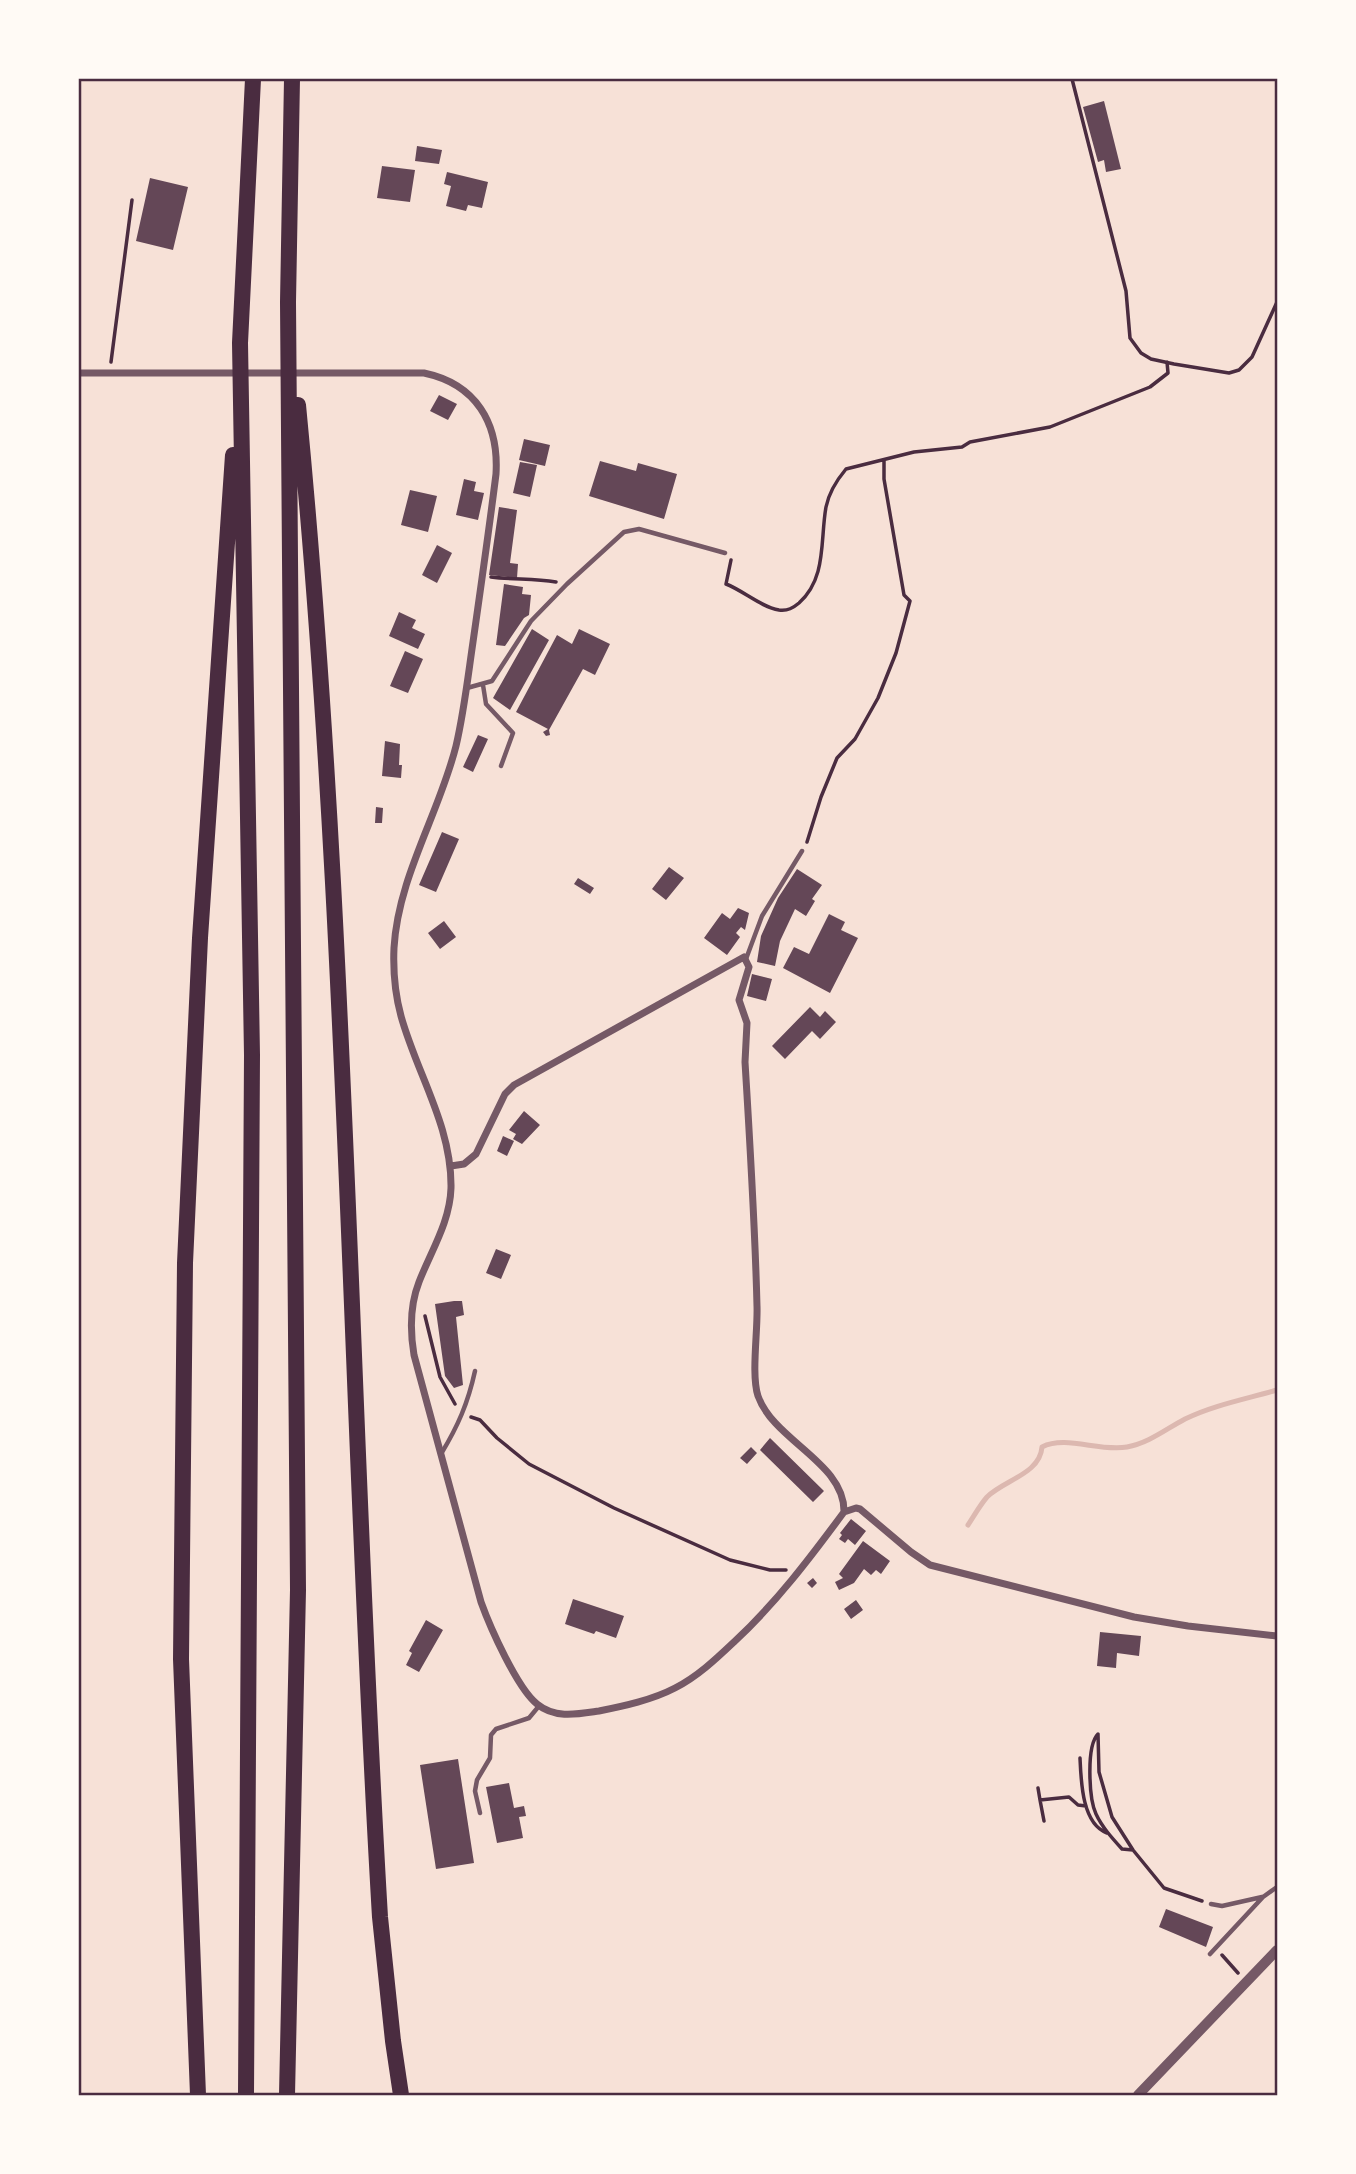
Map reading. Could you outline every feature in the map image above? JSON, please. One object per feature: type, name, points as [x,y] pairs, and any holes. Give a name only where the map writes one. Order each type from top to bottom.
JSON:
[{"type":"highway","points":[[198,2095],[200,2086],[181,1659],[185,1263],[200,938],[240,343],[253,79]]},
{"type":"highway","points":[[287,2095],[298,1590],[288,302],[292,79]]},
{"type":"highway","points":[[288,302],[314,572],[335,905],[380,1917],[391,2029],[401,2095]]},
{"type":"highway","points":[[240,343],[252,1055],[246,2095]]},
{"type":"street","points":[[79,373],[416,372],[439,376],[459,387],[483,412],[493,433],[497,460],[466,688],[452,757],[400,906],[394,947],[395,983],[401,1018],[443,1128],[451,1166],[449,1208],[415,1294],[412,1345],[469,1566],[485,1614],[525,1690],[539,1706],[552,1712],[571,1715],[618,1707],[677,1687],[717,1658],[748,1629],[797,1576],[844,1512],[856,1507],[923,1561],[968,1576],[1156,1622],[1277,1636]]},
{"type":"street","points":[[451,1166],[464,1164],[476,1154],[505,1094],[514,1085],[744,957],[747,959],[749,967],[739,1000],[747,1023],[746,1062],[757,1307],[756,1387],[762,1405],[769,1415],[835,1482],[844,1498],[844,1512]]},
{"type":"street","points":[[1138,2095],[1277,1950]]},
{"type":"lane","points":[[466,688],[483,685],[498,675],[531,621],[624,532],[632,529],[725,553]]},
{"type":"lane","points":[[483,685],[486,704],[513,733],[501,766]]},
{"type":"lane","points":[[747,959],[772,895],[802,851]]},
{"type":"lane","points":[[440,1455],[463,1414],[475,1371]]},
{"type":"lane","points":[[480,1813],[475,1791],[477,1780],[490,1758],[491,1735],[496,1729],[529,1718],[539,1706]]},
{"type":"lane","points":[[1210,1954],[1263,1897],[1277,1887]]},
{"type":"lane","points":[[1211,1904],[1235,1904],[1263,1897]]},
{"type":"path","points":[[1072,79],[1126,291],[1130,338],[1134,346],[1152,359],[1229,373],[1238,370],[1252,357],[1277,302]]},
{"type":"path","points":[[109,374],[132,200]]},
{"type":"path","points":[[725,553],[731,562],[726,584],[742,590],[767,606],[789,610],[803,599],[814,584],[823,545],[826,507],[835,483],[851,466],[884,461],[914,452],[962,447],[970,442],[1050,427],[1150,387],[1168,373],[1167,362]]},
{"type":"path","points":[[802,851],[837,758],[855,739],[878,698],[896,653],[903,621],[910,606],[910,601],[904,595],[884,479],[884,461]]},
{"type":"path","points":[[482,576],[523,581],[529,577],[567,584]]},
{"type":"path","points":[[415,1294],[423,1304],[433,1354],[446,1390],[463,1414],[480,1420],[529,1464],[614,1507],[730,1560],[770,1570],[786,1570],[797,1576]]},
{"type":"path","points":[[1133,1850],[1122,1849],[1095,1811],[1089,1755],[1093,1740],[1098,1734],[1099,1772],[1112,1817],[1133,1850],[1164,1888],[1211,1904]]},
{"type":"path","points":[[1080,1758],[1086,1806],[1101,1831],[1109,1834]]},
{"type":"path","points":[[1038,1788],[1044,1821]]},
{"type":"path","points":[[1040,1800],[1069,1797],[1078,1805],[1086,1806]]},
{"type":"path","points":[[1222,1953],[1234,1969]]},
{"type":"building","points":[[1104,101],[1121,169],[1106,172],[1104,160],[1098,162],[1083,107]]},
{"type":"building","points":[[417,146],[442,150],[439,164],[415,161]]},
{"type":"building","points":[[382,166],[415,170],[410,202],[377,198]]},
{"type":"building","points":[[447,172],[488,182],[482,208],[468,205],[466,211],[446,206],[451,186],[444,184]]},
{"type":"building","points":[[150,178],[188,187],[173,250],[136,241]]},
{"type":"building","points":[[439,395],[457,404],[448,420],[430,411]]},
{"type":"building","points":[[524,439],[550,445],[545,466],[519,460]]},
{"type":"building","points":[[600,461],[636,471],[638,463],[677,474],[664,519],[589,496]]},
{"type":"building","points":[[520,462],[537,465],[530,497],[513,493]]},
{"type":"building","points":[[464,479],[476,482],[474,491],[484,493],[478,520],[456,515]]},
{"type":"building","points":[[410,490],[437,496],[428,532],[401,525]]},
{"type":"building","points":[[499,507],[517,510],[510,563],[518,564],[517,578],[489,575]]},
{"type":"building","points":[[437,545],[452,553],[437,583],[422,575]]},
{"type":"building","points":[[504,584],[523,587],[522,594],[531,595],[529,615],[524,618],[505,646],[496,645]]},
{"type":"building","points":[[399,612],[416,620],[412,628],[425,634],[418,649],[389,636]]},
{"type":"building","points":[[532,629],[549,640],[510,710],[493,698]]},
{"type":"building","points":[[579,629],[610,644],[595,675],[583,669],[549,730],[550,735],[546,736],[543,732],[548,729],[516,712],[557,635],[572,644]]},
{"type":"building","points":[[405,651],[423,659],[408,693],[390,686]]},
{"type":"building","points":[[478,735],[488,739],[473,772],[463,767]]},
{"type":"building","points":[[385,741],[400,744],[401,778],[382,776]]},
{"type":"building","points":[[376,807],[383,808],[382,823],[375,823]]},
{"type":"building","points":[[442,832],[459,839],[436,892],[419,885]]},
{"type":"building","points":[[669,867],[684,878],[666,900],[652,889]]},
{"type":"building","points":[[797,869],[822,885],[812,899],[815,901],[806,916],[795,909],[780,941],[775,966],[757,962],[761,936],[778,898]]},
{"type":"building","points":[[578,878],[594,888],[590,894],[574,884]]},
{"type":"building","points":[[738,908],[749,913],[745,930],[741,927],[736,933],[740,937],[727,955],[704,938],[722,913],[730,919]]},
{"type":"building","points":[[829,914],[845,922],[841,930],[858,938],[830,993],[783,968],[794,947],[809,954]]},
{"type":"building","points":[[444,921],[456,937],[440,949],[428,933]]},
{"type":"building","points":[[752,974],[772,979],[766,1001],[747,996]]},
{"type":"building","points":[[810,1007],[820,1017],[825,1011],[836,1022],[820,1039],[812,1031],[785,1059],[772,1046]]},
{"type":"building","points":[[524,1111],[540,1125],[522,1144],[513,1139],[516,1134],[509,1130]]},
{"type":"building","points":[[503,1136],[514,1141],[507,1156],[497,1151]]},
{"type":"building","points":[[496,1249],[511,1255],[501,1279],[486,1273]]},
{"type":"building","points":[[462,1301],[464,1315],[456,1317],[463,1385],[454,1388],[445,1376],[435,1304]]},
{"type":"building","points":[[770,1438],[824,1491],[813,1502],[760,1450]]},
{"type":"building","points":[[751,1447],[757,1453],[747,1464],[740,1458]]},
{"type":"building","points":[[851,1519],[866,1531],[855,1545],[848,1539],[845,1543],[839,1539],[842,1535],[840,1533]]},
{"type":"building","points":[[863,1541],[890,1561],[881,1574],[876,1570],[871,1575],[864,1569],[854,1583],[839,1590],[835,1582],[843,1578],[839,1574]]},
{"type":"building","points":[[813,1578],[817,1583],[812,1588],[807,1583]]},
{"type":"building","points":[[573,1599],[624,1616],[616,1638],[565,1624]]},
{"type":"building","points":[[856,1600],[863,1610],[851,1619],[844,1609]]},
{"type":"building","points":[[426,1620],[443,1630],[419,1672],[406,1665],[412,1653],[409,1651]]},
{"type":"building","points":[[1100,1632],[1141,1636],[1139,1656],[1117,1653],[1116,1668],[1097,1666]]},
{"type":"building","points":[[458,1759],[474,1863],[436,1869],[420,1765]]},
{"type":"building","points":[[509,1783],[514,1808],[524,1806],[526,1816],[519,1817],[523,1838],[497,1843],[486,1787]]},
{"type":"building","points":[[1166,1909],[1213,1927],[1206,1947],[1159,1927]]},
{"type":"waterway","points":[[968,1525],[987,1497],[1035,1464],[1042,1447],[1061,1443],[1127,1447],[1150,1439],[1196,1414],[1277,1390]]}]
